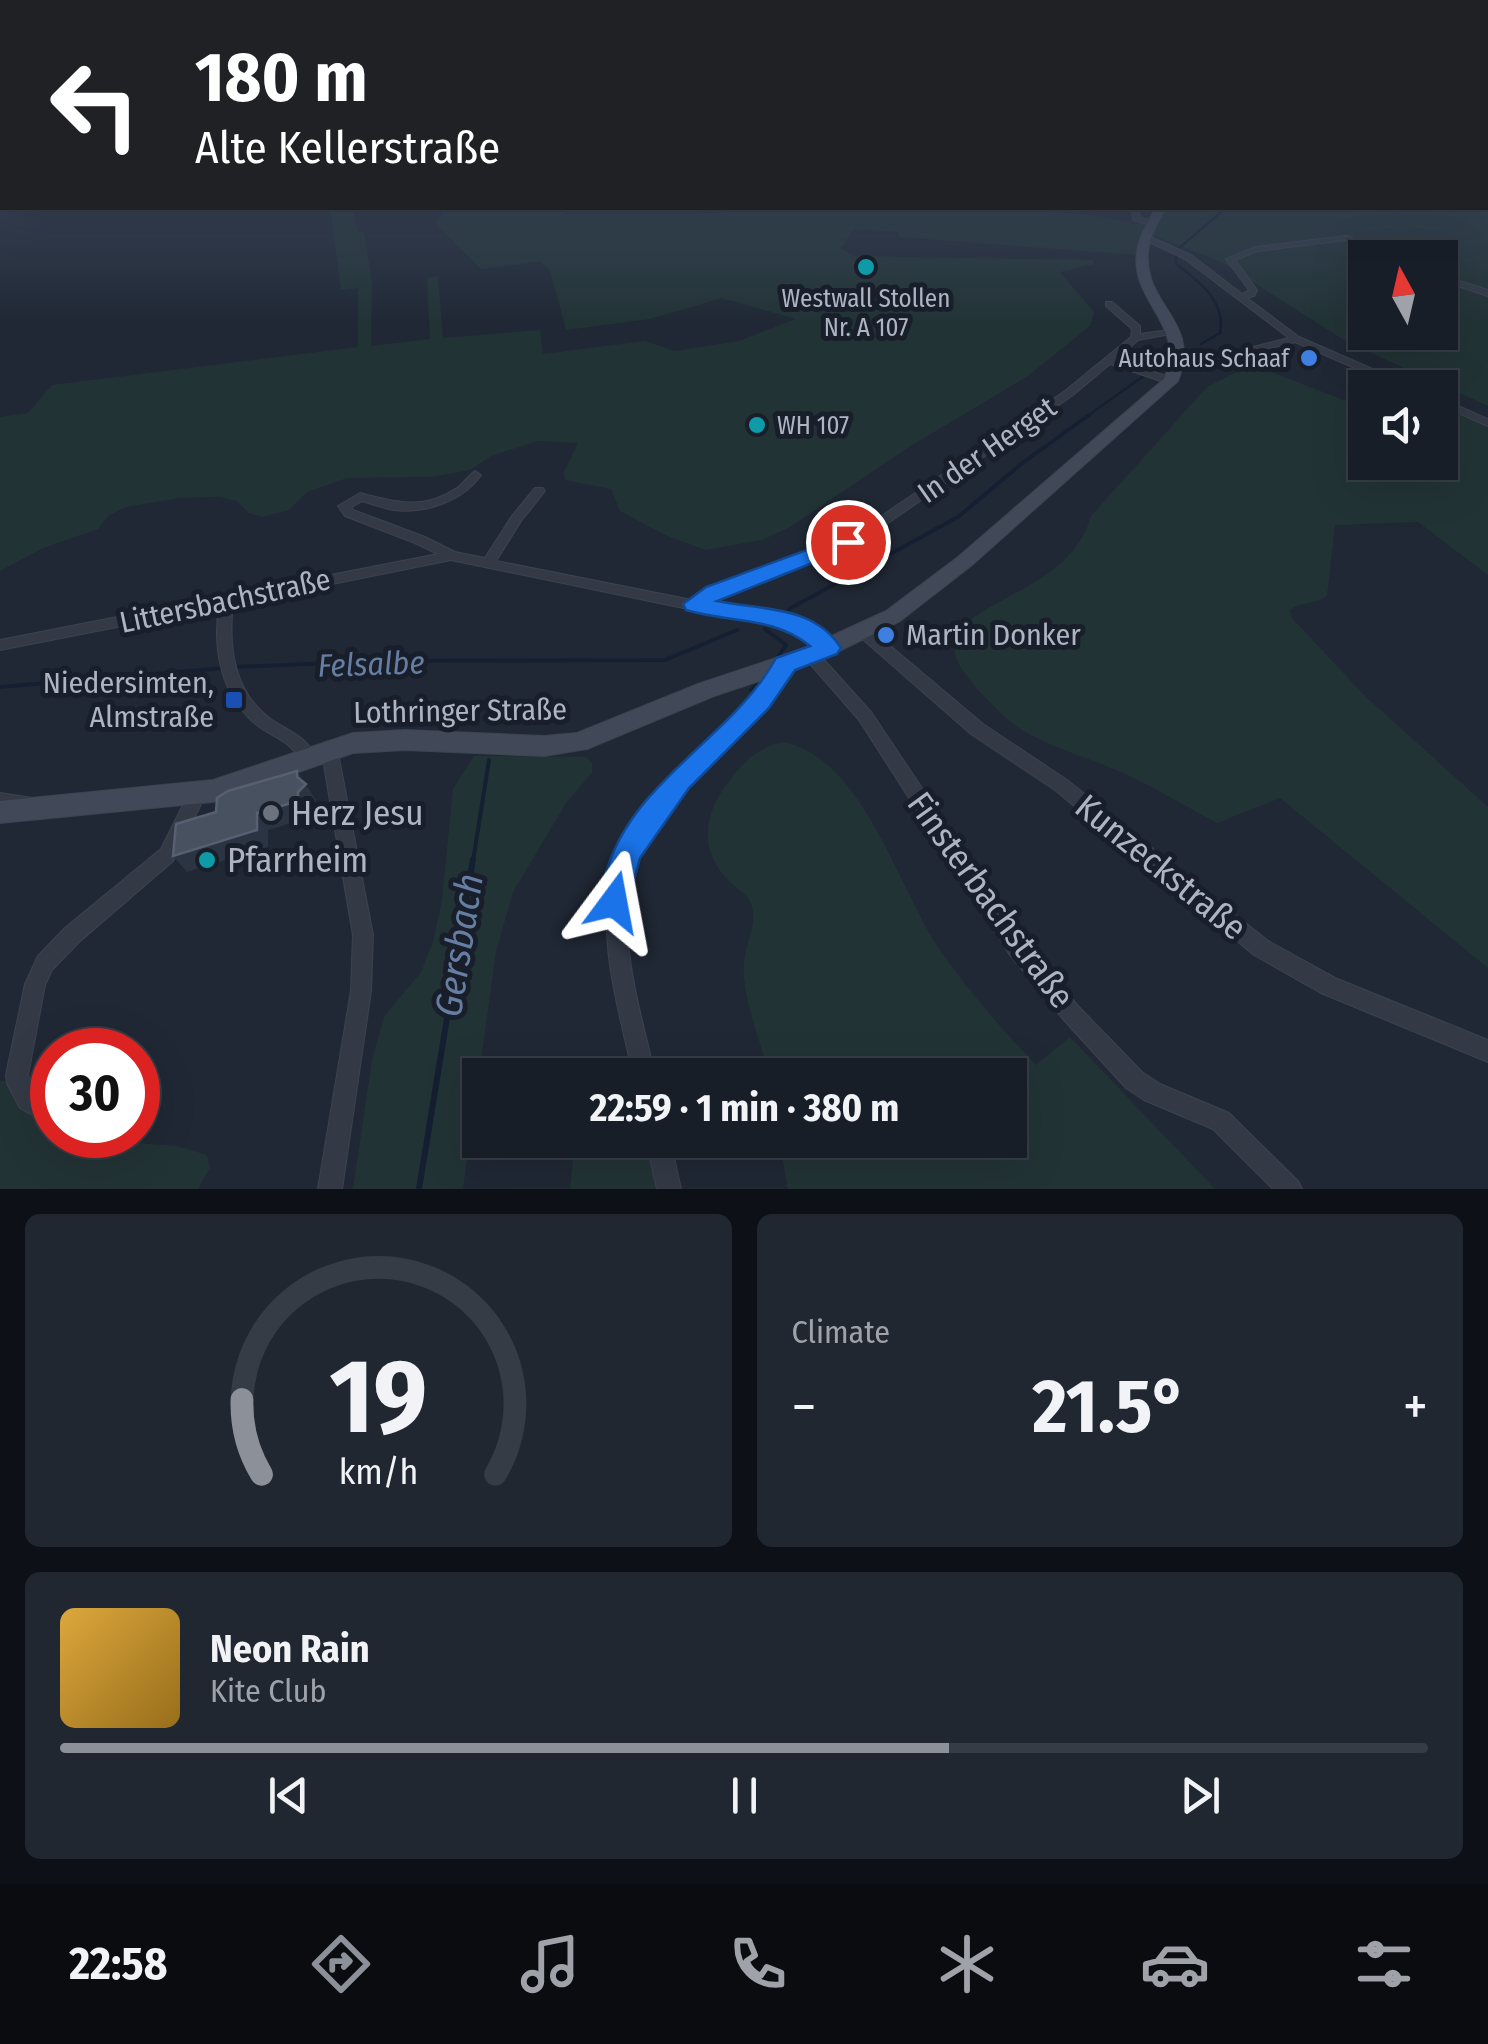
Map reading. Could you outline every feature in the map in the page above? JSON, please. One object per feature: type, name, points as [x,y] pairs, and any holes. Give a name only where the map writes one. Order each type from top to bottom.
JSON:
[{"type":"main road","points":[[1159,212],[1149,231],[1143,270],[1180,344],[1176,372]]},
{"type":"main road","name":"Lothringer Straße","points":[[0,812],[197,794],[353,742],[563,745],[599,736],[706,690],[820,652],[864,632],[938,584],[1176,372]]},
{"type":"street","points":[[1135,212],[1149,231],[1296,338],[1370,370]]},
{"type":"street","points":[[1242,296],[1253,290],[1230,261],[1246,252],[1351,240]]},
{"type":"street","points":[[1458,283],[1488,294]]},
{"type":"street","points":[[1109,304],[1137,328],[1135,338],[1173,330]]},
{"type":"street","name":"In der Herget","points":[[694,604],[868,530],[956,473],[1112,360],[1120,348],[1135,338]]},
{"type":"street","points":[[1112,360],[1176,372],[1296,338]]},
{"type":"street","points":[[1458,409],[1488,423]]},
{"type":"street","points":[[451,556],[349,513],[344,506],[360,497],[399,507],[417,504],[459,492],[475,476]]},
{"type":"street","points":[[487,564],[539,491]]},
{"type":"street","name":"Finsterbachstraße","points":[[451,556],[739,614],[773,614],[802,627],[1017,948],[1083,1026],[1134,1080],[1152,1092],[1221,1120],[1290,1189]]},
{"type":"street","name":"Littersbachstraße","points":[[0,644],[226,603],[451,556]]},
{"type":"street","points":[[226,603],[224,632],[229,668],[246,707],[300,745],[318,752],[364,935],[360,991],[330,1189]]},
{"type":"street","name":"Kunzeckstraße","points":[[864,632],[977,728],[1062,785],[1261,948],[1328,986],[1488,1051]]},
{"type":"street","points":[[641,1058],[617,942],[614,902],[619,871],[655,809],[679,780],[760,701],[781,676],[784,664]]},
{"type":"street","points":[[30,1104],[19,1090],[17,1076],[39,973],[72,935],[167,856],[197,794]]},
{"type":"street","points":[[0,800],[29,800],[35,808]]},
{"type":"street","points":[[662,1158],[668,1189]]},
{"type":"shaded area","points":[[331,212],[353,212],[358,232],[364,232],[372,282],[371,346],[430,339],[427,278],[438,276],[443,338],[540,330],[543,354],[645,341],[674,351],[739,341],[796,319],[722,298],[650,319],[566,330],[550,270],[540,262],[481,269],[435,223],[443,212],[1055,212],[1147,225],[1136,255],[899,237],[898,232],[854,229],[841,248],[855,256],[1093,260],[1094,264],[1060,272],[1094,312],[1090,326],[1028,376],[909,447],[790,527],[762,540],[706,550],[665,535],[620,511],[611,489],[565,480],[564,472],[578,443],[537,441],[491,456],[470,470],[431,477],[347,478],[307,492],[289,510],[262,517],[249,513],[237,501],[220,497],[178,498],[126,507],[109,515],[98,529],[43,548],[0,571],[0,417],[28,413],[52,385],[358,347],[358,288],[341,290]]},
{"type":"shaded area","points":[[1164,212],[1488,212],[1488,406],[1458,392],[1458,370],[1409,370],[1365,350],[1458,350],[1458,240],[1348,240],[1348,342],[1223,263],[1153,235]]},
{"type":"shaded area","points":[[1243,369],[1268,371],[1348,402],[1348,480],[1458,480],[1458,413],[1488,426],[1488,575],[1418,522],[1335,525],[1327,596],[1290,610],[1291,617],[1365,696],[1488,807],[1488,968],[1280,798],[1217,823],[1133,778],[1022,730],[982,694],[957,660],[956,640],[970,620],[1063,562],[1075,549],[1091,516],[1207,387]]},
{"type":"shaded area","points":[[784,742],[812,754],[837,774],[877,831],[942,953],[1036,1065],[1070,1037],[1215,1189],[788,1189],[782,1158],[1027,1158],[1027,1058],[763,1058],[744,978],[752,906],[719,870],[712,857],[708,831],[714,805],[736,773],[760,751]]},
{"type":"shaded area","points":[[474,756],[587,757],[592,763],[592,773],[566,803],[513,892],[496,952],[481,1058],[462,1058],[462,1158],[467,1158],[463,1189],[353,1189],[372,1060],[384,1017],[421,972],[433,942],[442,900],[453,789]]},
{"type":"shaded area","points":[[0,1081],[30,1083],[30,1158],[160,1158],[160,1145],[207,1155],[210,1168],[198,1189],[0,1189]]},
{"type":"shaded area","points":[[573,1158],[650,1158],[656,1189],[570,1189]]},
{"type":"building","points":[[297,771],[297,777],[306,784],[298,792],[298,801],[257,813],[257,830],[173,856],[176,824],[216,812],[217,798],[228,791]]},
{"type":"waterway","name":"Felsalbe","points":[[1178,249],[1221,212]]},
{"type":"waterway","name":"Felsalbe","points":[[1176,254],[1176,264],[1209,293],[1219,311],[1220,333],[1201,344]]},
{"type":"waterway","name":"Felsalbe","points":[[1148,372],[1172,355]]},
{"type":"waterway","name":"Felsalbe","points":[[1086,417],[1145,375]]},
{"type":"waterway","name":"Felsalbe","points":[[789,609],[958,517],[1021,464],[1089,415]]},
{"type":"waterway","points":[[765,629],[786,645],[778,657]]},
{"type":"waterway","name":"Felsalbe","points":[[234,667],[373,661],[665,660],[737,630]]},
{"type":"waterway","name":"Felsalbe","points":[[0,687],[224,668]]},
{"type":"waterway","points":[[751,690],[758,684]]},
{"type":"waterway","name":"Gersbach","points":[[473,861],[489,760]]},
{"type":"waterway","name":"Gersbach","points":[[419,1189],[473,859]]},
{"type":"place","name":"Westwall Stollen Nr. A 107","points":[[866,267]]},
{"type":"place","name":"Autohaus Schaaf","points":[[1309,358]]},
{"type":"place","name":"WH 107","points":[[757,425]]},
{"type":"place","name":"Martin Donker","points":[[886,635]]},
{"type":"place","name":"Niedersimten, Almstraße","points":[[234,700]]},
{"type":"place","name":"Herz Jesu","points":[[271,813]]},
{"type":"place","name":"Pfarrheim","points":[[207,860]]},
{"type":"route","points":[[614,902],[626,853],[679,780],[760,701],[781,676],[784,664],[829,648],[802,627],[773,614],[739,614],[694,604],[848,542]]}]
